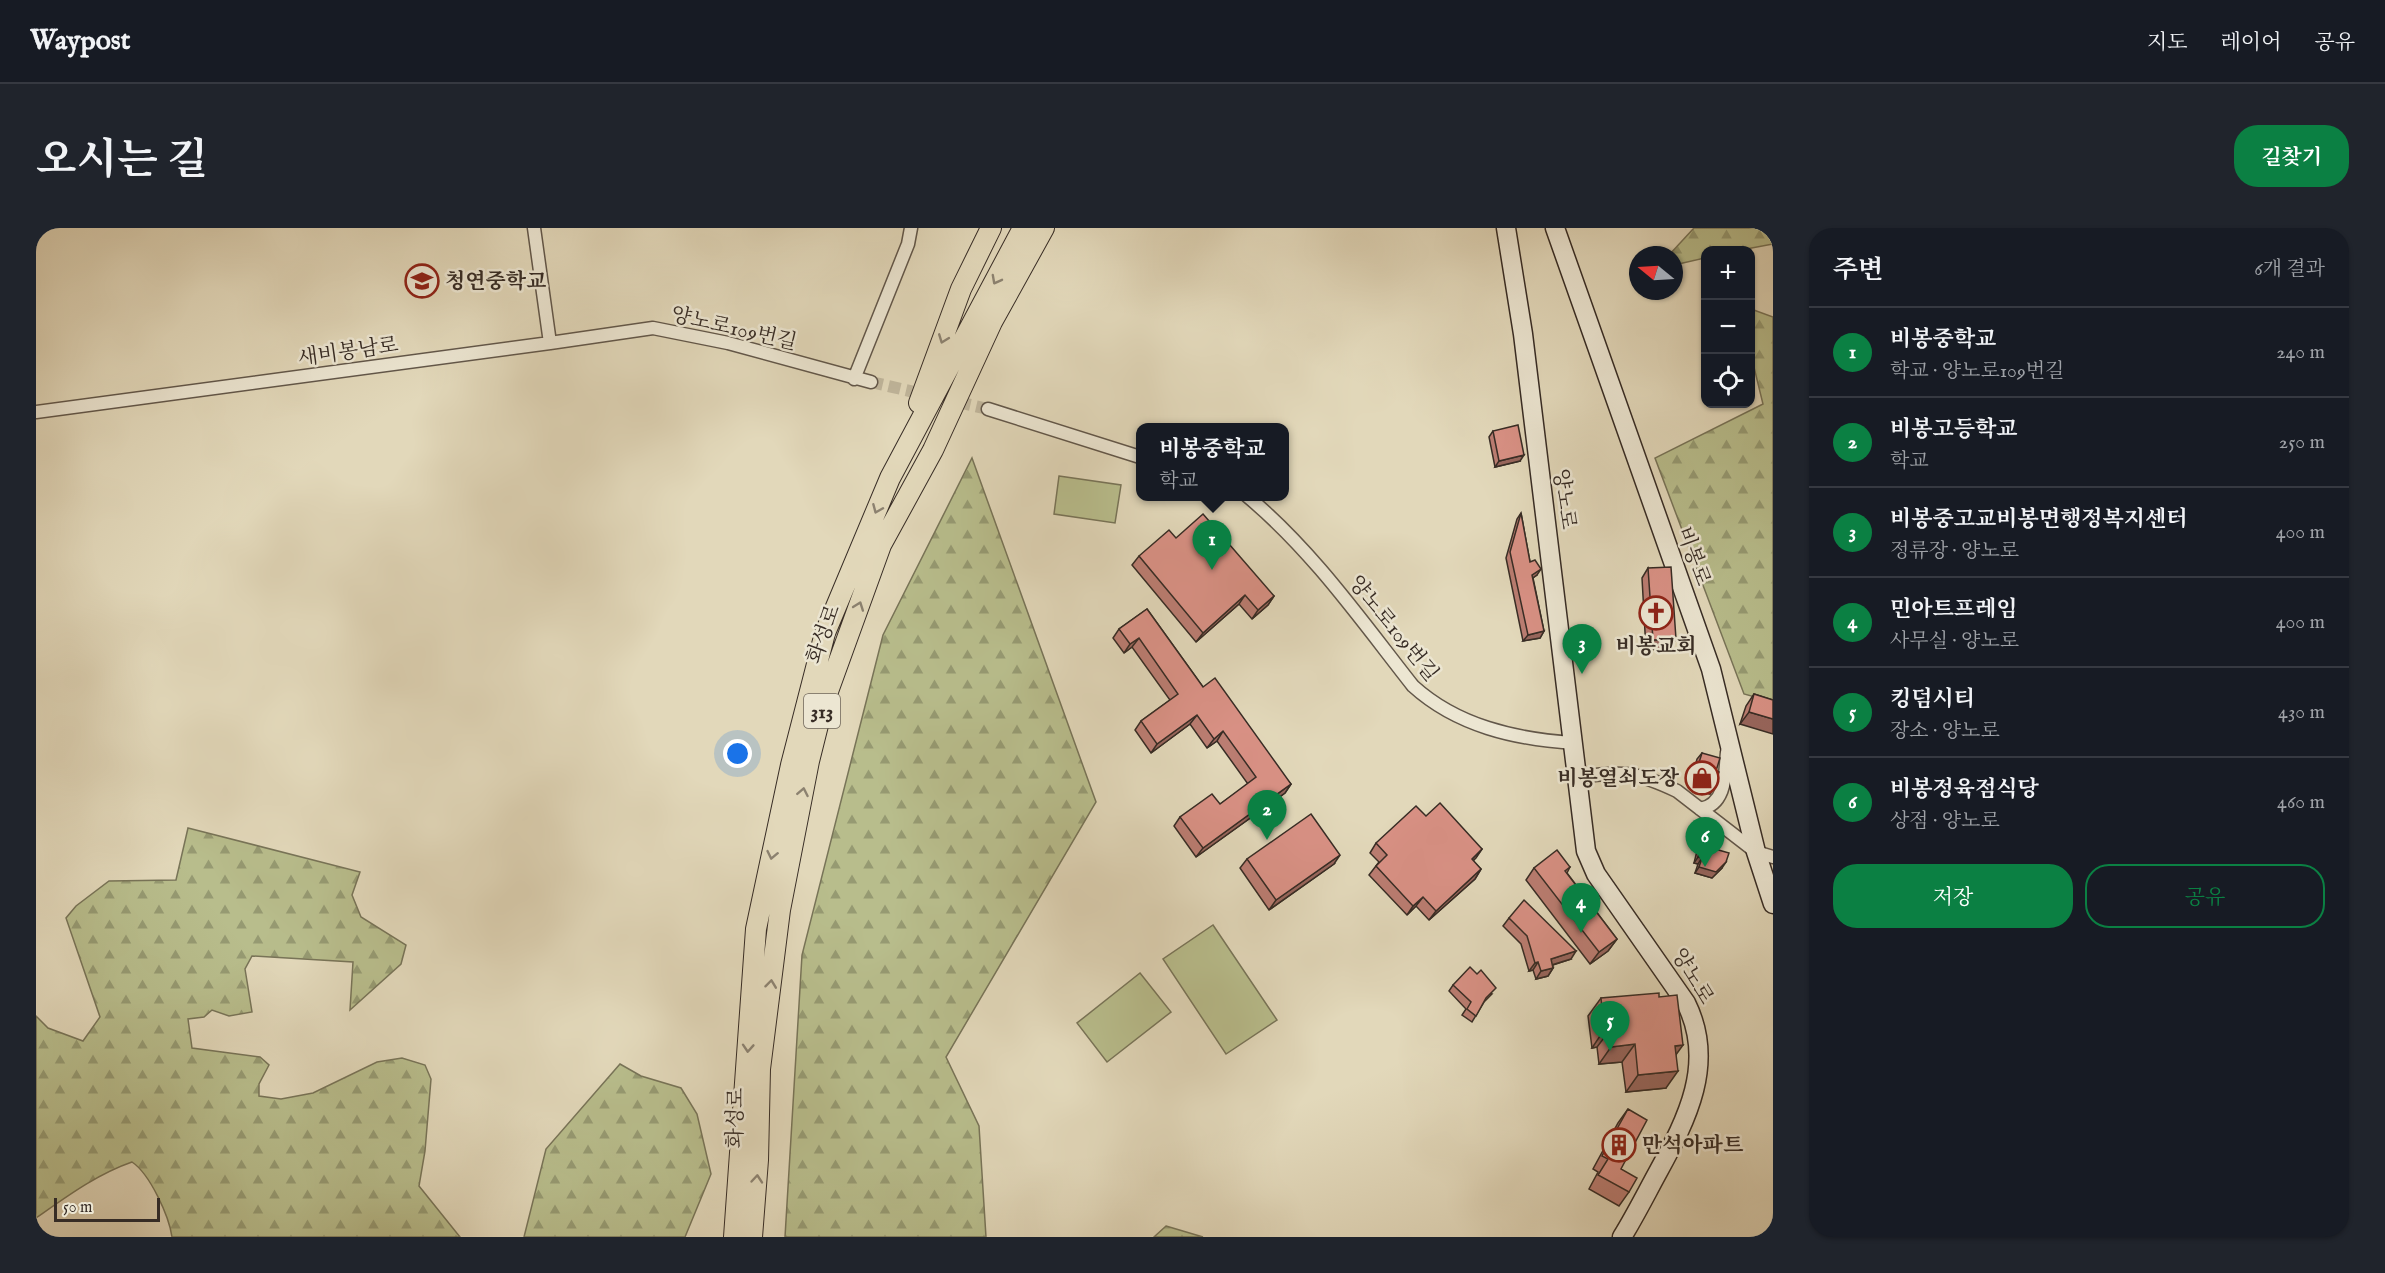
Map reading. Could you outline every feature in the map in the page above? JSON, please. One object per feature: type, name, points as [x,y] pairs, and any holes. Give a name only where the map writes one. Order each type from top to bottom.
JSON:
[{"type":"main road","name":"313","points":[[890,478],[961,289],[991,228]]},
{"type":"main road","name":"화성로","points":[[734,1237],[759,917],[791,765],[825,633],[890,478],[1023,228]]},
{"type":"main road","name":"화성로","points":[[752,1237],[758,1160],[760,1069],[780,910],[809,761],[823,705],[881,545],[933,450],[992,322],[1044,228]]},
{"type":"street","points":[[534,228],[550,343]]},
{"type":"street","points":[[854,379],[908,244],[911,228]]},
{"type":"street","name":"양노로","points":[[1506,228],[1523,334],[1586,851],[1592,867],[1686,1003],[1694,1018],[1700,1045],[1700,1068],[1694,1096],[1680,1132],[1622,1237]]},
{"type":"street","name":"비봉로","points":[[1555,228],[1711,669],[1728,735],[1765,854],[1773,904]]},
{"type":"street","name":"양노로109번길","points":[[550,343],[653,328],[728,344],[871,382]]},
{"type":"street","name":"새비봉남로","points":[[36,412],[550,343]]},
{"type":"street","points":[[988,409],[1136,456]]},
{"type":"street","name":"양노로109번길","points":[[1252,501],[1282,528],[1329,580],[1413,686],[1425,697],[1453,715],[1471,723],[1522,738],[1573,743]]},
{"type":"street","points":[[1700,809],[1714,803],[1722,790],[1728,735]]},
{"type":"street","points":[[1578,777],[1616,772],[1641,776],[1677,791],[1765,854]]},
{"type":"green space","points":[[1694,228],[1773,228],[1773,244],[1755,247],[1701,246],[1701,259],[1683,263],[1683,246],[1677,246]]},
{"type":"green space","points":[[1755,310],[1773,317],[1773,702],[1744,694],[1655,458],[1763,404],[1755,371]]},
{"type":"green space","points":[[972,458],[1096,802],[946,1057],[979,1126],[986,1237],[785,1237],[802,955],[883,635]]},
{"type":"green space","points":[[1059,476],[1121,485],[1115,523],[1054,514]]},
{"type":"green space","points":[[188,828],[360,872],[352,895],[361,917],[406,945],[401,964],[350,1010],[353,962],[252,956],[245,969],[252,1012],[229,1016],[212,1010],[204,1017],[188,1019],[192,1048],[260,1057],[269,1065],[259,1084],[259,1096],[281,1099],[313,1093],[377,1062],[402,1058],[425,1065],[431,1079],[425,1151],[419,1186],[460,1237],[172,1237],[158,1196],[139,1168],[132,1162],[94,1179],[36,1218],[36,1016],[48,1028],[83,1041],[100,1017],[66,918],[76,906],[109,881],[176,880]]},
{"type":"green space","points":[[1213,925],[1277,1020],[1226,1054],[1163,959]]},
{"type":"green space","points":[[1140,973],[1171,1012],[1107,1062],[1077,1023]]},
{"type":"green space","points":[[620,1064],[641,1076],[681,1088],[697,1114],[711,1174],[685,1237],[524,1237],[546,1149]]},
{"type":"green space","points":[[1166,1226],[1203,1237],[1154,1237]]},
{"type":"building","points":[[1518,425],[1524,455],[1499,461],[1493,431]]},
{"type":"building","points":[[1521,513],[1530,562],[1535,560],[1541,569],[1532,575],[1544,631],[1528,635],[1510,552]]},
{"type":"building","points":[[1203,514],[1274,596],[1258,610],[1245,595],[1203,633],[1139,556],[1169,530],[1176,538]]},
{"type":"building","name":"비봉교회","points":[[1671,567],[1676,639],[1653,640],[1648,568]]},
{"type":"building","points":[[1147,609],[1203,687],[1215,678],[1291,784],[1203,848],[1180,817],[1212,794],[1220,804],[1256,777],[1223,731],[1214,739],[1197,715],[1157,744],[1141,721],[1178,694],[1139,638],[1130,644],[1119,629]]},
{"type":"building","points":[[1754,694],[1773,700],[1773,719],[1749,712]]},
{"type":"building","points":[[1702,753],[1720,758],[1714,788],[1693,782]]},
{"type":"building","points":[[1440,803],[1482,849],[1472,859],[1481,869],[1436,911],[1423,897],[1413,906],[1376,866],[1387,855],[1376,843],[1416,806],[1426,816]]},
{"type":"building","points":[[1311,814],[1340,855],[1276,900],[1247,859]]},
{"type":"building","points":[[1701,845],[1729,853],[1726,862],[1716,872],[1699,867],[1702,858],[1698,857]]},
{"type":"building","points":[[1557,850],[1570,867],[1565,871],[1617,939],[1599,952],[1534,868]]},
{"type":"building","points":[[1524,900],[1576,951],[1551,959],[1553,968],[1541,971],[1538,962],[1535,963],[1527,936],[1509,918]]},
{"type":"building","points":[[1470,967],[1477,974],[1481,970],[1496,988],[1486,998],[1476,1016],[1467,1009],[1471,1002],[1453,985]]},
{"type":"building","points":[[1659,993],[1659,997],[1677,995],[1683,1045],[1675,1046],[1678,1071],[1638,1075],[1635,1044],[1611,1047],[1610,1030],[1604,1030],[1601,998]]},
{"type":"building","points":[[1628,1109],[1647,1120],[1621,1169],[1637,1178],[1629,1192],[1598,1175],[1608,1159],[1602,1156]]},
{"type":"tunnel","points":[[871,382],[988,409]]},
{"type":"place","name":"청연중학교","points":[[422,281]]},
{"type":"place","name":"비봉중학교","points":[[1212,570]]},
{"type":"place","name":"비봉교회","points":[[1656,613]]},
{"type":"place","name":"비봉중고교비봉면행정복지센터","points":[[1582,674]]},
{"type":"place","name":"비봉열쇠도장","points":[[1702,778]]},
{"type":"place","name":"비봉고등학교","points":[[1267,840]]},
{"type":"place","name":"비봉정육점식당","points":[[1705,867]]},
{"type":"place","name":"민아트프레임","points":[[1581,933]]},
{"type":"place","name":"킹덤시티","points":[[1610,1051]]},
{"type":"place","name":"만석아파트","points":[[1619,1145]]}]
